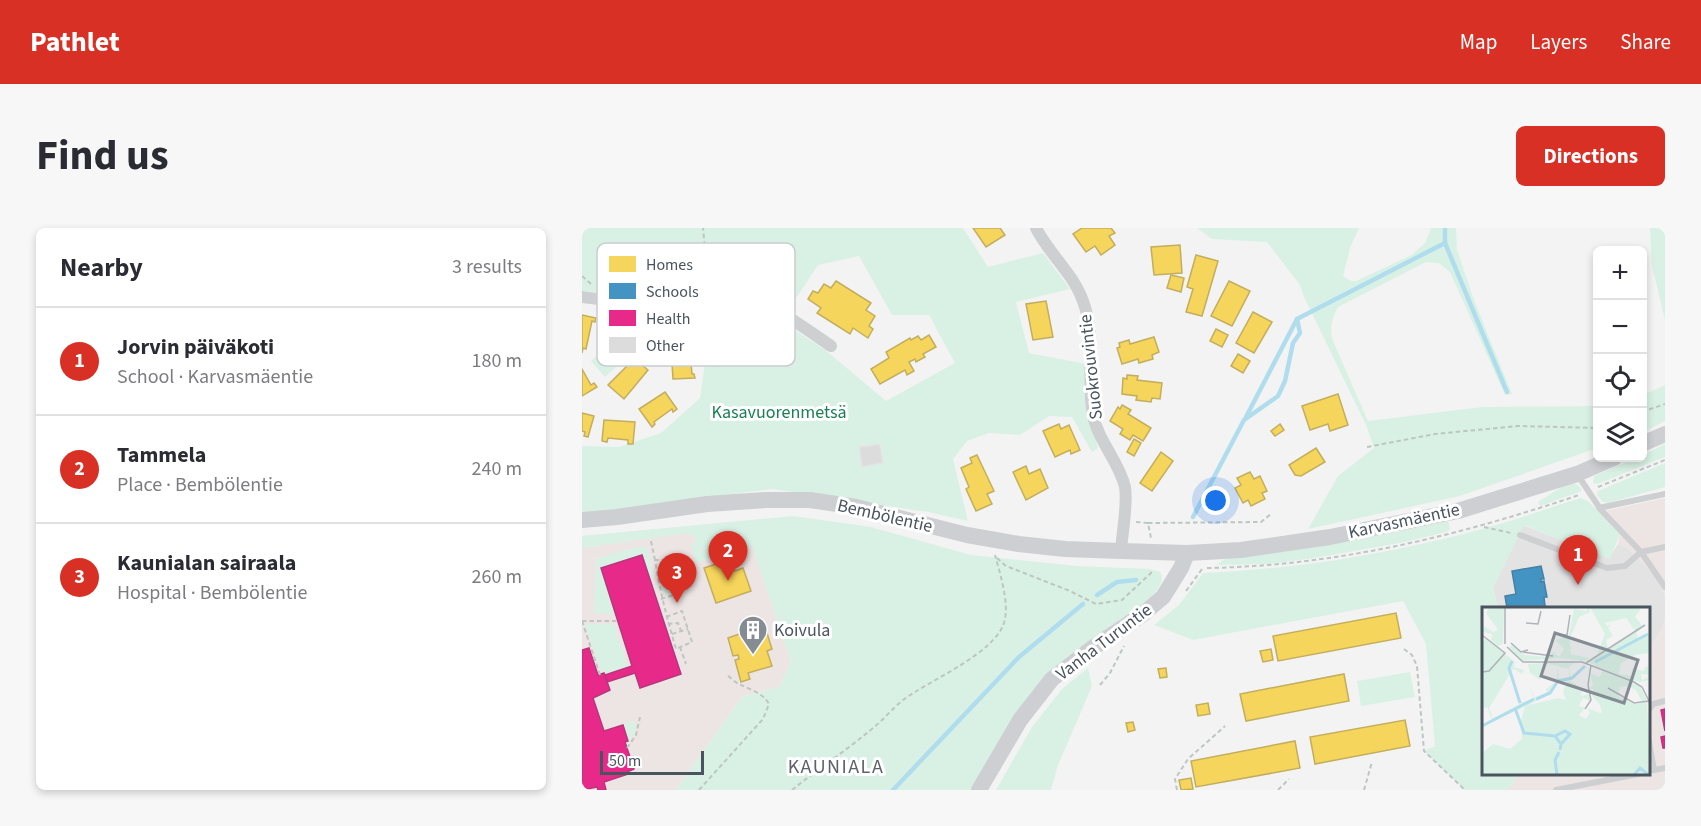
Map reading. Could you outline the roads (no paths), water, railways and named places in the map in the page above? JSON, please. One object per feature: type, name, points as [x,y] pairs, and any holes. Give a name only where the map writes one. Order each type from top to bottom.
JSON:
[{"type":"main road","points":[[1647,442],[1665,434]]},
{"type":"main road","name":"Karvasmäentie","points":[[1187,553],[1241,550],[1330,537],[1458,511],[1577,474],[1605,462]]},
{"type":"main road","name":"Bembölentie","points":[[582,519],[617,517],[707,504],[810,500],[856,507],[967,535],[1019,544],[1065,549],[1187,553]]},
{"type":"main road","name":"Vanha Turuntie","points":[[979,790],[1020,720],[1052,679],[1162,597],[1181,568],[1187,553]]},
{"type":"street","name":"Suokrouvintie","points":[[1035,228],[1072,279],[1086,309],[1092,346],[1094,415],[1097,430],[1125,487],[1121,551]]},
{"type":"street","points":[[582,297],[597,298]]},
{"type":"street","points":[[795,323],[831,346]]},
{"type":"lane","points":[[1577,474],[1599,508],[1641,552],[1665,587]]},
{"type":"lane","points":[[1599,508],[1665,494]]},
{"type":"lane","points":[[1520,535],[1608,568],[1625,566],[1641,552],[1665,547]]},
{"type":"lane","points":[[1650,709],[1653,705],[1665,701]]},
{"type":"lane","points":[[1651,771],[1665,768]]},
{"type":"lane","points":[[1556,790],[1633,775]]},
{"type":"waterway","points":[[1445,228],[1445,243],[1507,392]]},
{"type":"waterway","points":[[1193,517],[1244,420],[1278,396],[1285,381],[1293,343],[1300,333],[1297,319],[1445,243]]},
{"type":"waterway","points":[[1246,417],[1297,319]]},
{"type":"waterway","points":[[1097,595],[1117,582],[1136,580]]},
{"type":"waterway","points":[[893,790],[1019,657],[1083,604]]},
{"type":"place","name":"Tammela","points":[[728,581]]},
{"type":"place","name":"Jorvin päiväkoti","points":[[1578,585]]},
{"type":"place","name":"Kaunialan sairaala","points":[[677,603]]},
{"type":"place","name":"Koivula","points":[[753,656]]},
{"type":"district","name":"KAUNIALA","points":[[836,767]]},
{"type":"park label","name":"Kasavuorenmetsä","points":[[779,412]]}]
